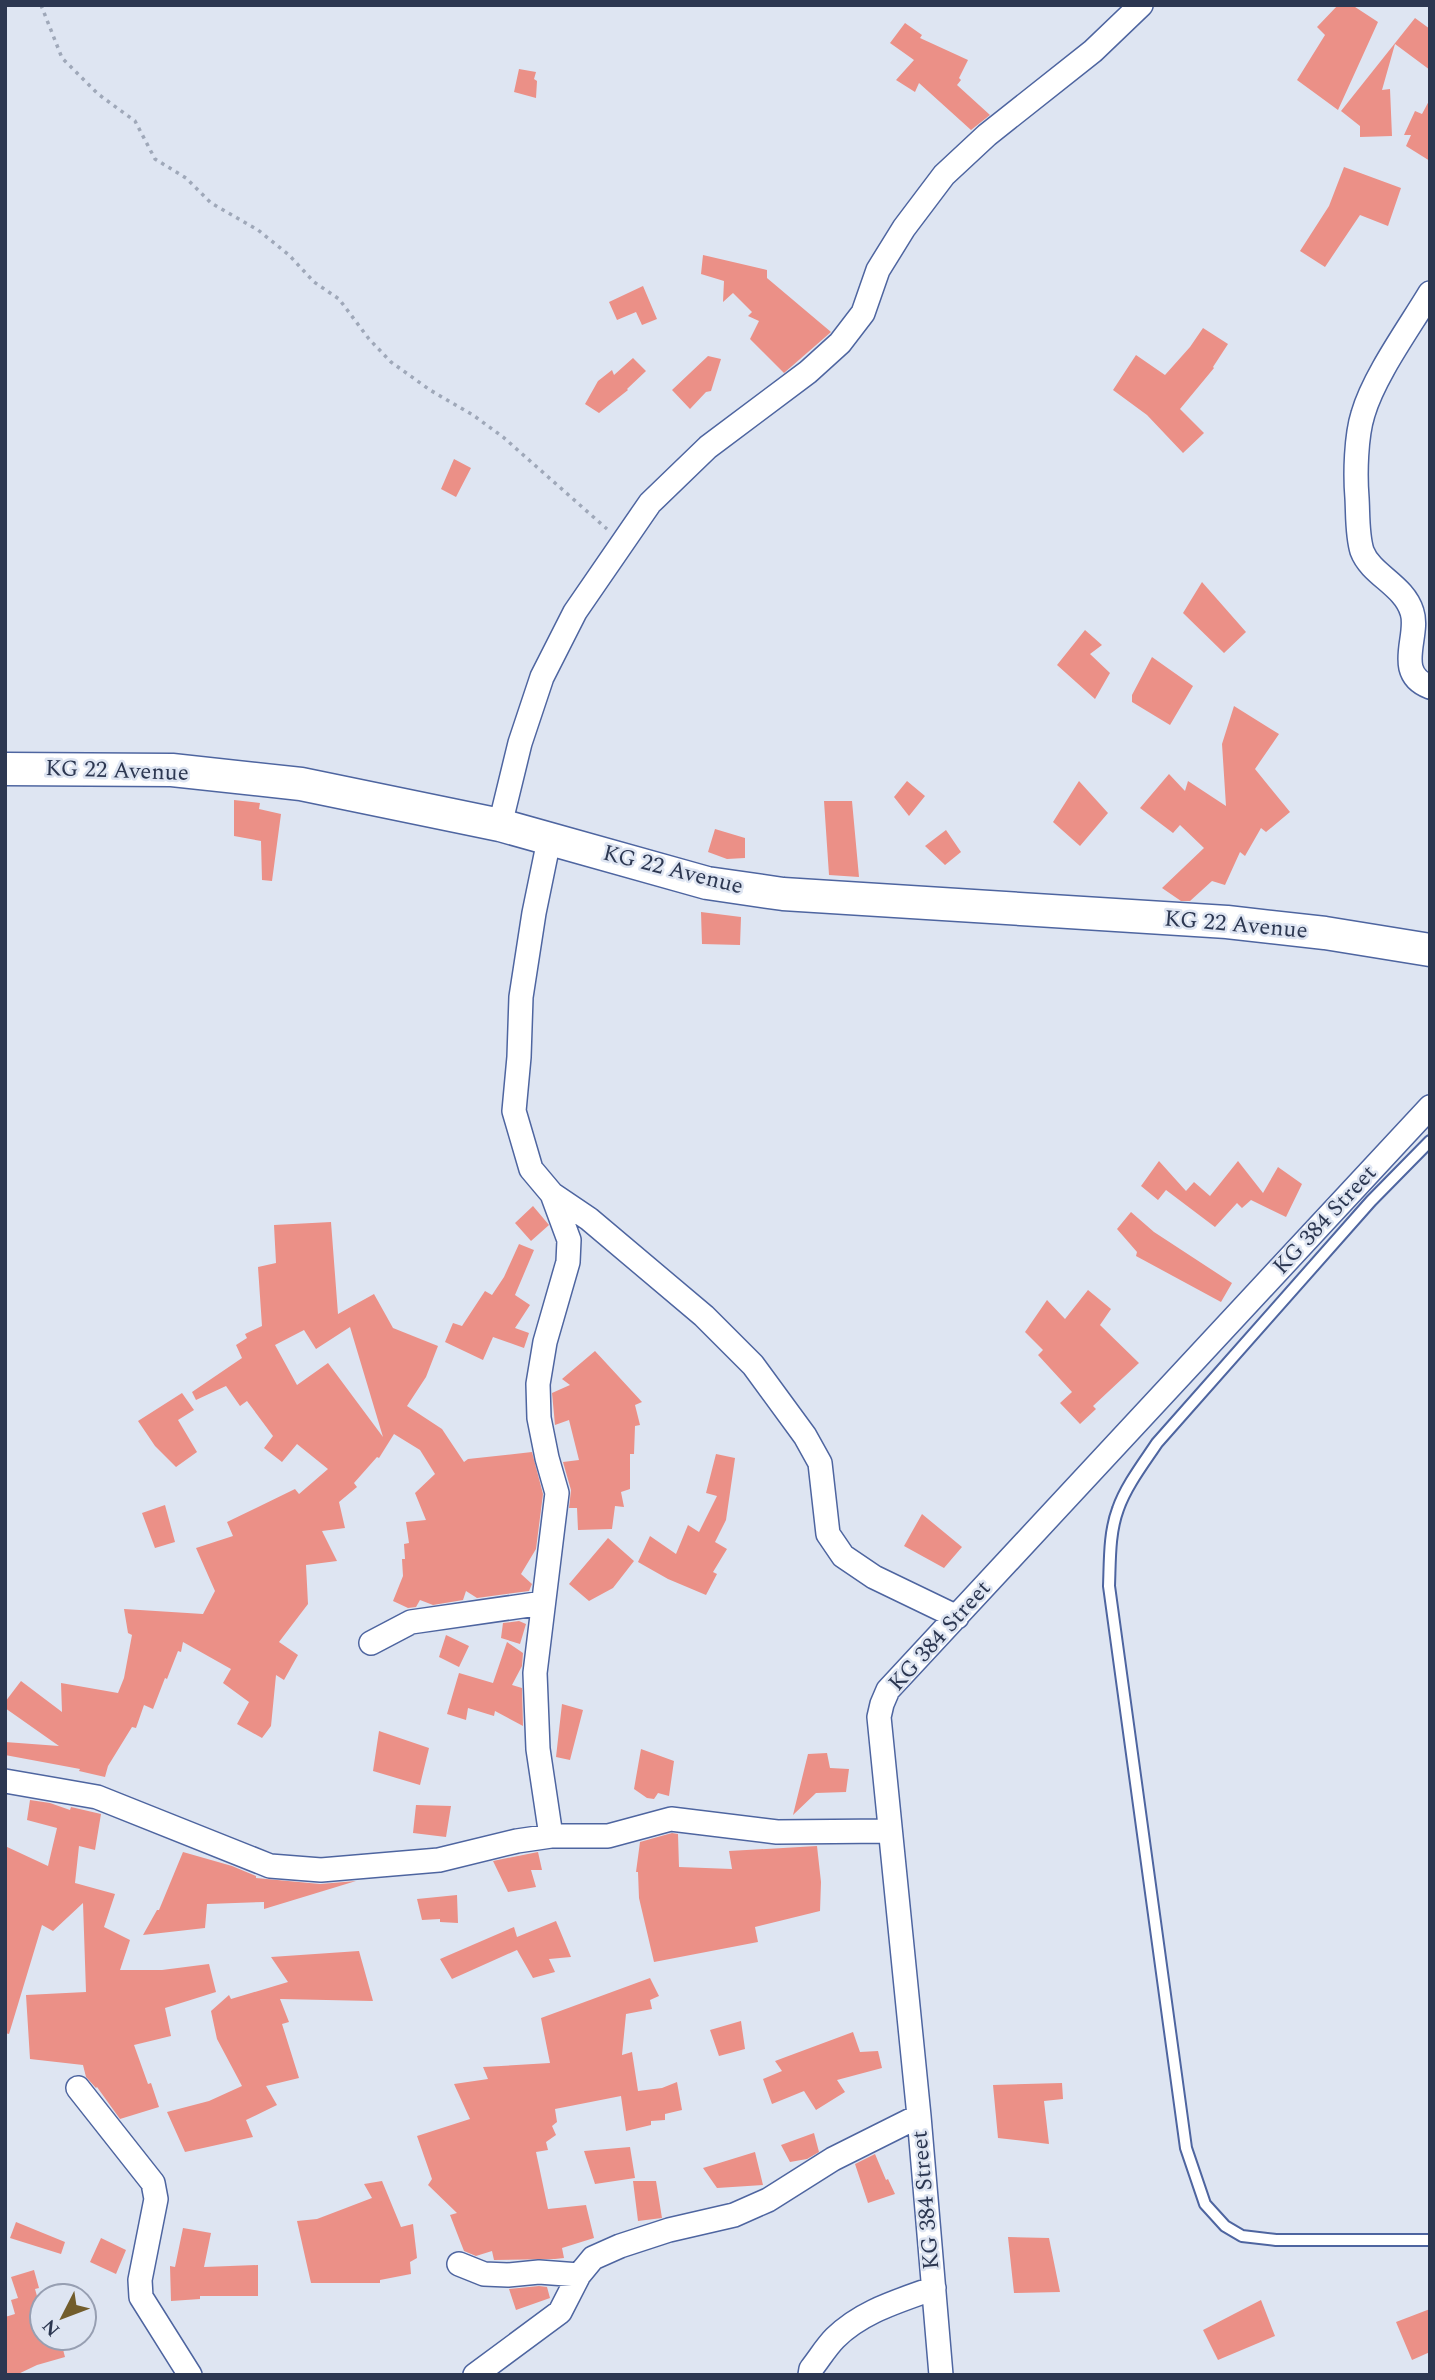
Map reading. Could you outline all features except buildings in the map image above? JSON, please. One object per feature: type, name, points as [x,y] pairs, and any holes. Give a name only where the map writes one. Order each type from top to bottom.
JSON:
[{"type":"street","points":[[500,825],[520,743],[542,677],[575,612],[650,503],[708,447],[808,372],[840,343],[863,313],[878,271],[904,228],[944,175],[987,135],[1093,51],[1141,5]]},
{"type":"street","points":[[1430,293],[1378,380],[1362,414],[1355,473],[1358,524],[1363,552],[1409,603],[1414,617],[1409,648],[1412,671],[1425,686],[1430,687]]},
{"type":"street","name":"KG 22 Avenue","points":[[5,769],[172,770],[300,784],[500,825],[707,883],[783,894],[1227,922],[1325,933],[1430,950]]},
{"type":"street","points":[[549,840],[521,997],[514,1111],[531,1169],[552,1195],[589,1219],[704,1317],[753,1365],[805,1436],[820,1463],[828,1534],[843,1556],[874,1577],[957,1617]]},
{"type":"street","name":"KG 384 Street","points":[[941,2375],[919,2116],[879,1717],[882,1704],[888,1690],[1430,1107]]},
{"type":"street","points":[[551,1836],[538,1749],[535,1673],[557,1493],[539,1418],[538,1384],[545,1342],[568,1262],[569,1240],[552,1195]]},
{"type":"street","points":[[371,1643],[411,1622],[543,1603]]},
{"type":"street","points":[[5,1781],[97,1797],[270,1866],[321,1870],[439,1860],[517,1841],[551,1836],[608,1836],[671,1819],[777,1832],[890,1831]]},
{"type":"street","points":[[78,2088],[153,2183],[156,2199],[140,2280],[141,2297],[190,2375]]},
{"type":"street","points":[[475,2375],[560,2312],[579,2274],[593,2258],[669,2230],[734,2215],[768,2200],[844,2153],[919,2116]]},
{"type":"street","points":[[458,2264],[484,2274],[579,2274]]},
{"type":"street","points":[[810,2375],[811,2369],[835,2338],[854,2322],[876,2309],[934,2288]]},
{"type":"lane","points":[[1430,1141],[1371,1201],[1157,1443],[1117,1510],[1110,1544],[1109,1586],[1186,2148],[1205,2204],[1225,2226],[1242,2236],[1276,2240],[1430,2240]]},
{"type":"path","points":[[41,5],[62,58],[98,93],[135,121],[155,159],[186,178],[211,203],[258,230],[314,282],[339,299],[369,339],[391,362],[503,436],[623,541]]}]
